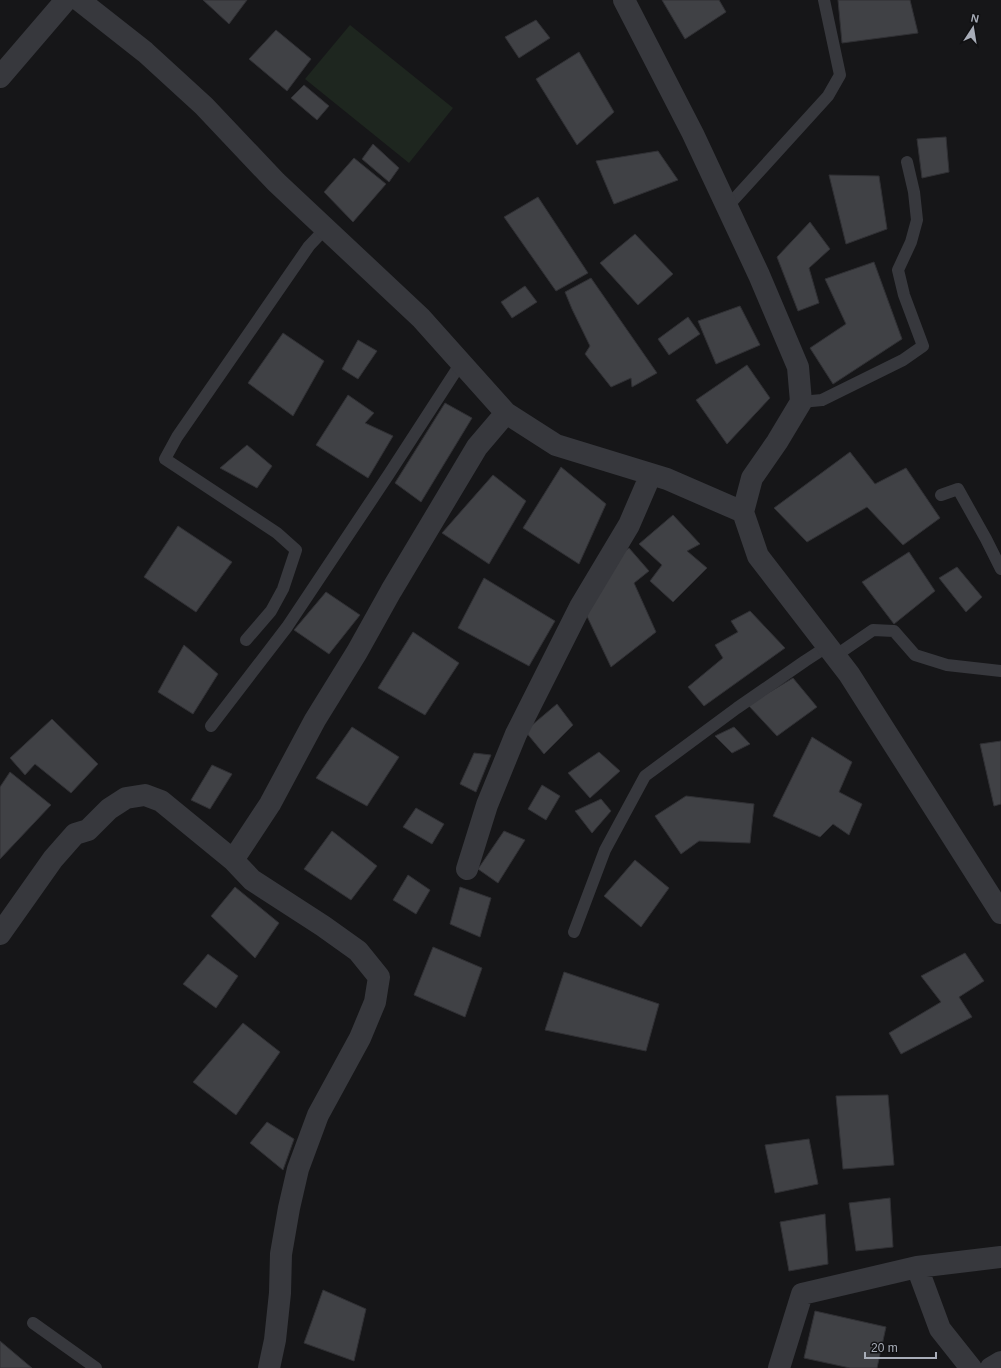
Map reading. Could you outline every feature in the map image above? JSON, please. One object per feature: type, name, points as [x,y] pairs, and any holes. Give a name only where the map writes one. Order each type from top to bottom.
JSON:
[{"type":"street","points":[[0,77],[66,0]]},
{"type":"street","points":[[79,0],[146,52],[204,106],[276,182],[421,318],[506,413],[556,445],[667,479],[743,512]]},
{"type":"street","points":[[624,0],[693,134],[759,275],[798,367],[800,402],[777,442],[752,478],[743,512],[758,556],[849,674],[1001,913]]},
{"type":"street","points":[[233,860],[270,804],[315,720],[357,652],[391,591],[477,447],[506,413]]},
{"type":"street","points":[[467,870],[487,805],[516,734],[580,607],[629,525],[651,474]]},
{"type":"street","points":[[0,934],[53,859],[75,834],[88,830],[109,809],[126,798],[145,795],[161,801],[233,860],[252,880],[323,926],[358,951],[380,977],[375,1002],[360,1038],[318,1115],[298,1170],[289,1208],[281,1254],[279,1300],[275,1340],[269,1368]]},
{"type":"street","points":[[779,1368],[802,1294],[917,1267],[1001,1257]]},
{"type":"street","points":[[917,1267],[940,1329],[971,1368]]},
{"type":"street","points":[[991,1368],[1001,1362]]},
{"type":"lane","points":[[727,207],[828,96],[840,75],[824,0]]},
{"type":"lane","points":[[800,402],[822,400],[903,360],[924,346],[904,295],[898,270],[911,242],[917,220],[914,192],[907,162]]},
{"type":"lane","points":[[246,640],[270,611],[283,589],[296,550],[277,533],[165,459],[177,437],[309,246],[326,228]]},
{"type":"lane","points":[[212,726],[287,627],[461,363]]},
{"type":"lane","points":[[941,494],[958,489],[1001,569]]},
{"type":"lane","points":[[574,932],[605,850],[645,776],[737,708],[805,661],[832,651],[873,630],[894,631],[915,655],[947,664],[1001,672]]},
{"type":"lane","points":[[33,1323],[96,1368]]},
{"type":"shaded area","points":[[350,25],[453,108],[409,163],[305,79]]},
{"type":"building","points":[[203,0],[247,0],[229,24]]},
{"type":"building","points":[[662,0],[719,0],[726,12],[685,39]]},
{"type":"building","points":[[838,0],[910,0],[918,33],[842,43]]},
{"type":"building","points":[[536,20],[550,38],[519,58],[505,37]]},
{"type":"building","points":[[276,30],[311,59],[287,91],[249,59]]},
{"type":"building","points":[[579,52],[614,112],[577,145],[536,79]]},
{"type":"building","points":[[304,85],[329,106],[317,120],[291,98]]},
{"type":"building","points":[[946,137],[949,172],[922,178],[917,139]]},
{"type":"building","points":[[373,144],[399,168],[389,182],[362,159]]},
{"type":"building","points":[[658,151],[678,180],[614,204],[596,161]]},
{"type":"building","points":[[354,158],[386,184],[353,222],[324,192]]},
{"type":"building","points":[[829,175],[879,176],[887,229],[846,244]]},
{"type":"building","points":[[538,197],[588,273],[556,291],[504,217]]},
{"type":"building","points":[[810,222],[830,249],[809,268],[819,303],[798,311],[777,257]]},
{"type":"building","points":[[635,234],[673,274],[638,305],[600,263]]},
{"type":"building","points":[[874,262],[902,339],[833,384],[810,348],[846,324],[825,279]]},
{"type":"building","points":[[591,278],[657,373],[632,387],[631,378],[611,387],[585,354],[590,346],[565,292]]},
{"type":"building","points":[[525,286],[537,302],[512,318],[501,302]]},
{"type":"building","points":[[740,306],[760,345],[716,364],[698,321]]},
{"type":"building","points":[[688,317],[700,334],[669,355],[658,339]]},
{"type":"building","points":[[283,333],[324,361],[293,416],[248,383]]},
{"type":"building","points":[[358,340],[377,351],[358,379],[342,369]]},
{"type":"building","points":[[747,365],[770,398],[727,444],[696,400]]},
{"type":"building","points":[[348,395],[374,413],[365,423],[393,436],[368,478],[316,445]]},
{"type":"building","points":[[445,403],[472,418],[421,502],[395,483]]},
{"type":"building","points":[[247,445],[272,466],[257,488],[220,468]]},
{"type":"building","points":[[850,452],[875,484],[906,468],[940,518],[903,545],[867,507],[807,542],[774,508]]},
{"type":"building","points":[[561,467],[606,504],[579,564],[523,528]]},
{"type":"building","points":[[493,475],[526,501],[489,564],[442,533]]},
{"type":"building","points":[[673,515],[700,544],[687,551],[707,568],[673,602],[650,581],[662,565],[639,544]]},
{"type":"building","points":[[178,526],[232,562],[196,612],[144,577]]},
{"type":"building","points":[[629,548],[649,571],[634,583],[656,632],[611,667],[585,612],[616,557]]},
{"type":"building","points":[[909,552],[935,591],[894,624],[862,582]]},
{"type":"building","points":[[957,567],[982,597],[966,612],[939,578]]},
{"type":"building","points":[[484,578],[555,621],[529,666],[458,628]]},
{"type":"building","points":[[326,592],[360,615],[329,654],[294,630]]},
{"type":"building","points":[[750,611],[785,648],[704,706],[688,687],[723,658],[715,645],[738,632],[731,621]]},
{"type":"building","points":[[413,632],[459,663],[425,715],[378,688]]},
{"type":"building","points":[[184,645],[218,674],[193,714],[158,692]]},
{"type":"building","points":[[793,678],[817,707],[777,736],[748,705]]},
{"type":"building","points":[[557,704],[573,725],[544,754],[525,731]]},
{"type":"building","points":[[52,719],[98,764],[71,793],[35,764],[25,775],[10,758]]},
{"type":"building","points":[[352,727],[399,757],[367,806],[316,778]]},
{"type":"building","points":[[734,727],[750,744],[732,753],[715,736]]},
{"type":"building","points":[[812,737],[852,762],[839,792],[862,804],[849,835],[833,824],[820,837],[773,816]]},
{"type":"building","points":[[1001,741],[1001,804],[994,806],[980,744]]},
{"type":"building","points":[[599,752],[620,771],[590,798],[568,773]]},
{"type":"building","points":[[474,753],[491,755],[476,792],[460,784]]},
{"type":"building","points":[[212,765],[232,774],[210,809],[191,800]]},
{"type":"building","points":[[10,772],[51,805],[0,859],[0,787]]},
{"type":"building","points":[[542,785],[560,796],[546,820],[528,809]]},
{"type":"building","points":[[686,796],[754,804],[750,843],[699,841],[681,854],[655,816]]},
{"type":"building","points":[[601,799],[611,811],[592,833],[575,811]]},
{"type":"building","points":[[416,808],[444,824],[432,844],[403,827]]},
{"type":"building","points":[[332,831],[377,866],[351,900],[304,869]]},
{"type":"building","points":[[504,831],[525,840],[498,883],[478,869]]},
{"type":"building","points":[[635,860],[669,888],[641,927],[604,896]]},
{"type":"building","points":[[408,875],[430,890],[416,914],[393,900]]},
{"type":"building","points":[[235,887],[279,923],[255,958],[211,916]]},
{"type":"building","points":[[460,887],[491,898],[480,937],[450,924]]},
{"type":"building","points":[[433,947],[482,968],[465,1017],[414,995]]},
{"type":"building","points":[[965,953],[984,981],[959,997],[972,1017],[901,1054],[889,1033],[941,1002],[921,976]]},
{"type":"building","points":[[208,954],[238,976],[216,1008],[183,984]]},
{"type":"building","points":[[564,972],[659,1004],[646,1051],[545,1030]]},
{"type":"building","points":[[243,1023],[280,1052],[236,1115],[193,1082]]},
{"type":"building","points":[[888,1095],[894,1165],[843,1169],[836,1096]]},
{"type":"building","points":[[267,1122],[294,1139],[283,1170],[250,1143]]},
{"type":"building","points":[[809,1139],[818,1184],[775,1193],[765,1145]]},
{"type":"building","points":[[890,1198],[893,1247],[856,1251],[849,1203]]},
{"type":"building","points":[[825,1214],[828,1264],[789,1271],[780,1222]]},
{"type":"building","points":[[323,1290],[366,1309],[354,1361],[304,1343]]},
{"type":"building","points":[[815,1311],[886,1327],[877,1368],[850,1368],[804,1358]]},
{"type":"building","points":[[0,1341],[32,1368],[0,1368]]}]
